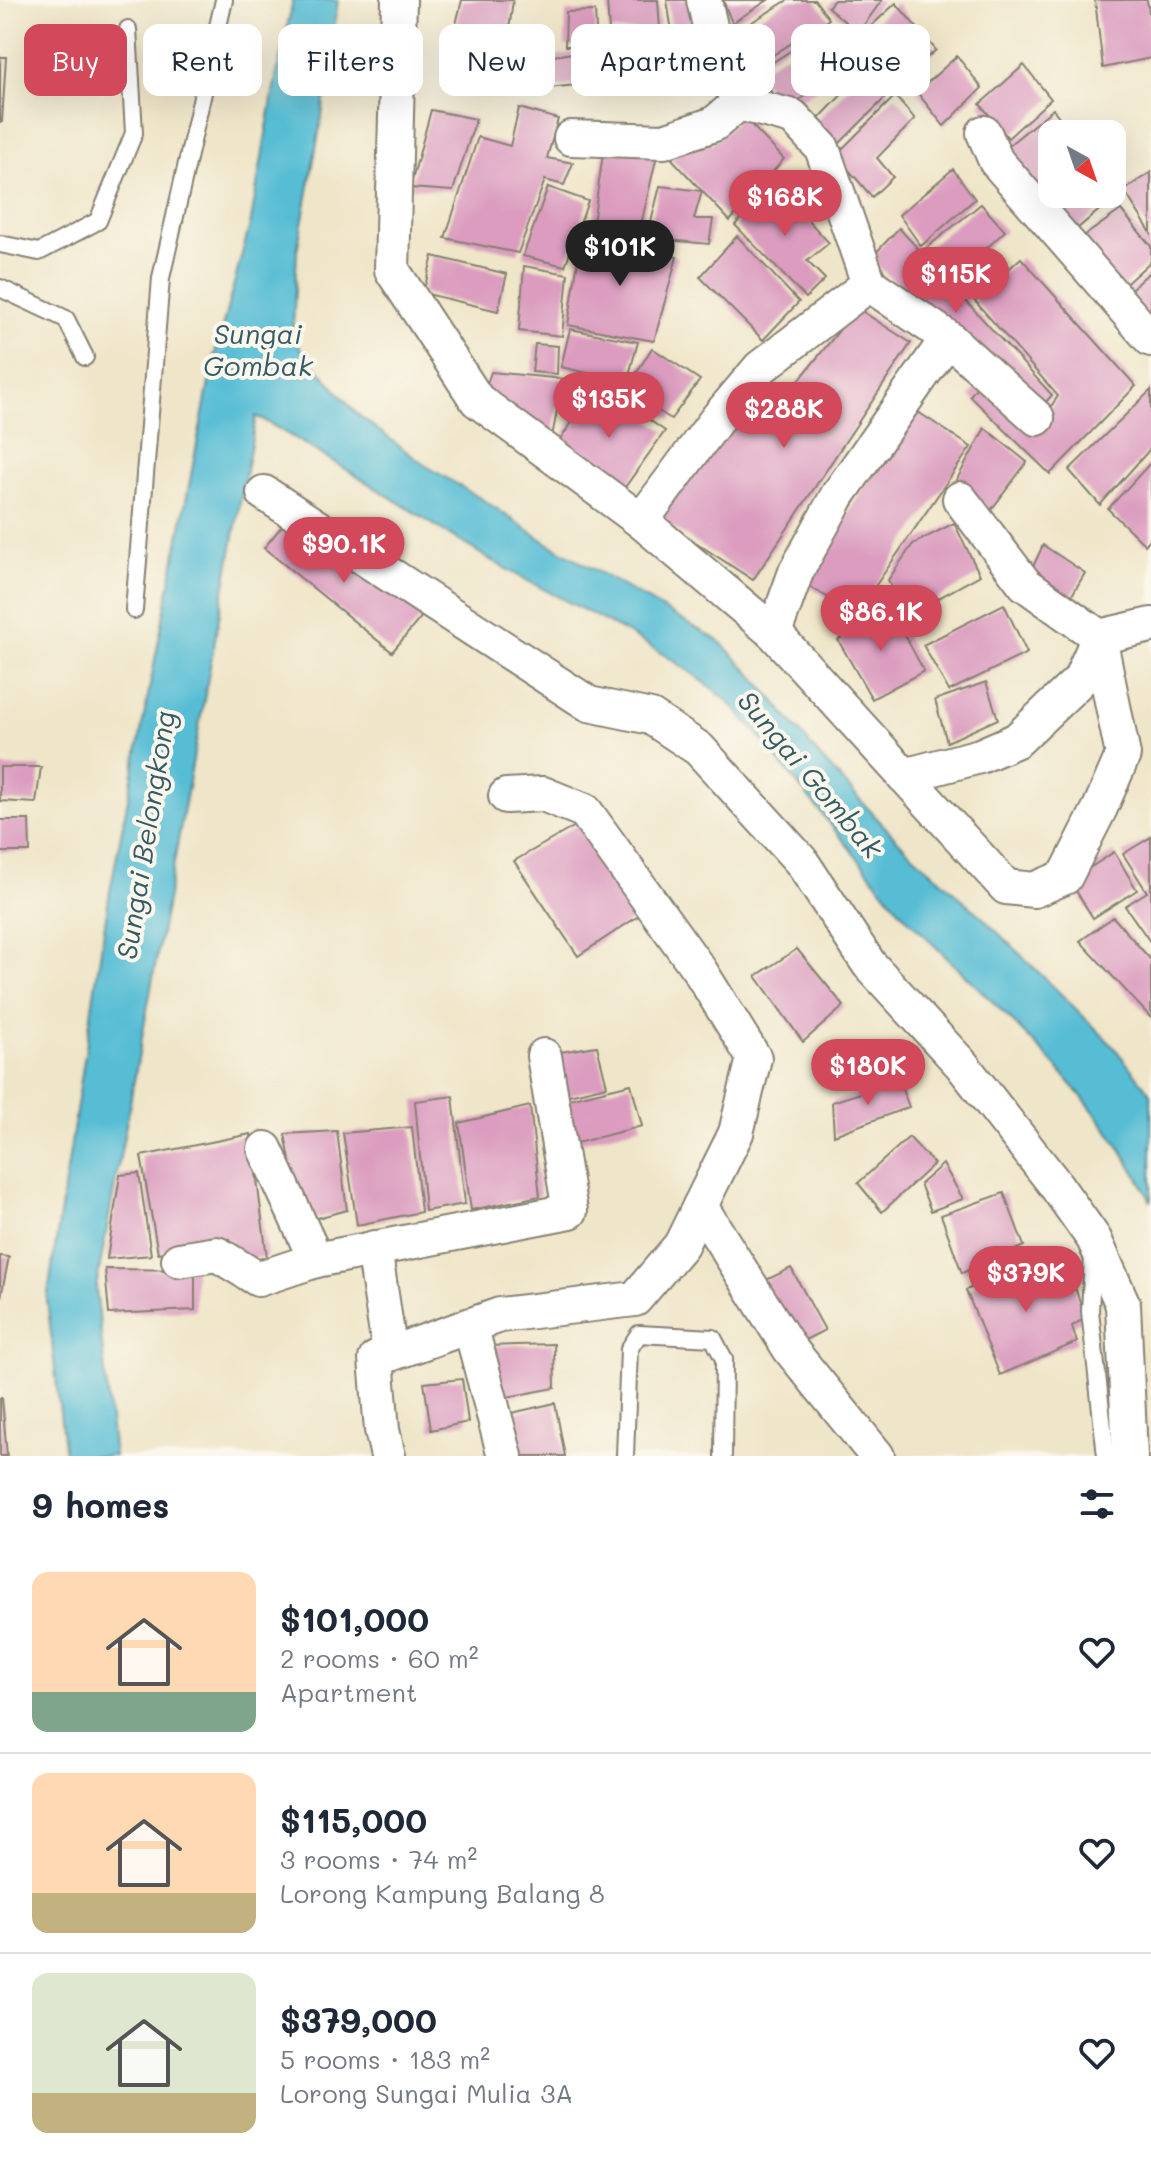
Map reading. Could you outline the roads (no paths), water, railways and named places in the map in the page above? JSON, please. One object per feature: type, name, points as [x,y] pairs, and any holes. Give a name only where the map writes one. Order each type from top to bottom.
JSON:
[{"type":"street","points":[[399,0],[392,270],[477,400],[641,521],[774,633],[813,672],[1006,887],[1034,890],[1065,877],[1123,755],[1099,637],[1025,584],[960,499]]},
{"type":"street","points":[[704,0],[715,48],[739,103]]},
{"type":"street","points":[[571,138],[664,141],[714,124],[739,103]]},
{"type":"street","points":[[739,103],[793,117],[822,148],[869,284],[948,338],[1037,418]]},
{"type":"street","points":[[984,133],[996,161],[1151,339]]},
{"type":"street","points":[[641,521],[717,419],[760,368],[869,284]]},
{"type":"street","points":[[774,633],[796,572],[838,495],[948,338]]},
{"type":"street","points":[[264,493],[589,704],[651,717],[699,749],[801,861],[869,964],[962,1065],[1094,1239],[1123,1305],[1130,1456]]},
{"type":"street","points":[[1099,637],[1151,625]]},
{"type":"street","points":[[904,776],[980,756],[1017,740],[1080,680],[1099,637]]},
{"type":"street","points":[[383,1356],[500,1315],[635,1299],[681,1245],[736,1133],[754,1058],[700,971],[585,811],[543,794],[506,796]]},
{"type":"street","points":[[179,1260],[217,1254],[258,1279],[316,1260],[570,1211],[544,1056]]},
{"type":"street","points":[[265,1149],[316,1260]]},
{"type":"street","points":[[700,1206],[790,1349],[877,1456]]},
{"type":"street","points":[[374,1248],[383,1356],[382,1430],[388,1456]]},
{"type":"street","points":[[470,1325],[505,1456]]},
{"type":"lane","points":[[134,610],[161,278],[224,0]]},
{"type":"lane","points":[[0,244],[39,252],[98,221],[134,133],[128,29]]},
{"type":"lane","points":[[0,288],[66,319],[85,357]]},
{"type":"lane","points":[[1094,1239],[1090,1311],[1106,1456]]},
{"type":"lane","points":[[625,1456],[629,1349],[639,1334],[713,1338],[724,1359],[723,1456]]},
{"type":"water","points":[[293,0],[338,0],[335,24],[288,24]]},
{"type":"water","points":[[278,68],[278,96],[325,96],[297,251],[293,328],[300,348],[356,413],[423,464],[546,542],[719,641],[903,846],[981,916],[1113,1046],[1151,1094],[1151,1202],[1129,1161],[1073,1086],[901,912],[760,737],[724,698],[669,658],[489,559],[256,416],[96,1288],[114,1456],[65,1456],[47,1300],[110,891],[214,357],[251,221]]},
{"type":"water label","name":"Sungai Gombak","points":[[258,349]]},
{"type":"water label","name":"Sungai Gombak","points":[[811,774]]},
{"type":"water label","name":"Sungai Belongkong","points":[[145,835]]}]
